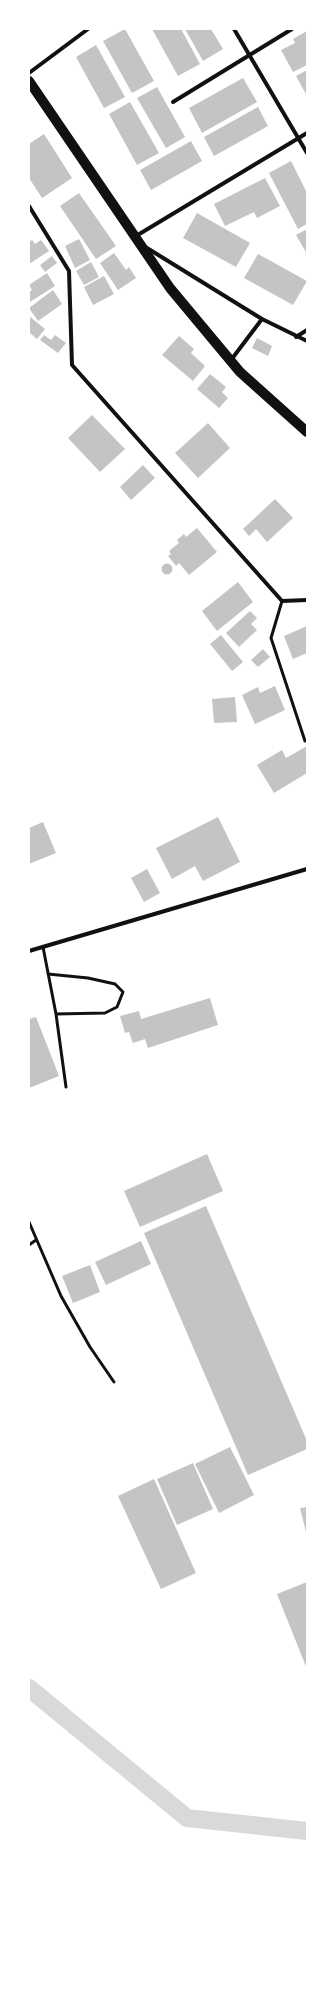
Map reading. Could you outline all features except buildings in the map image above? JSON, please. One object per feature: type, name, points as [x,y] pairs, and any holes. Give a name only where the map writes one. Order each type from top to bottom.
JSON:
[{"type":"main road","points":[[29,81],[143,246],[170,288],[240,372],[307,432]]},
{"type":"street","points":[[29,73],[88,29]]},
{"type":"street","points":[[234,29],[307,153]]},
{"type":"street","points":[[172,102],[292,29]]},
{"type":"street","points":[[136,236],[307,133]]},
{"type":"street","points":[[29,206],[70,271],[72,365],[282,601],[307,600]]},
{"type":"street","points":[[143,246],[262,319],[296,337],[307,341]]},
{"type":"street","points":[[231,360],[262,319]]},
{"type":"street","points":[[296,337],[307,330]]},
{"type":"street","points":[[29,951],[307,869]]},
{"type":"lane","points":[[282,601],[271,638],[305,741]]},
{"type":"lane","points":[[43,947],[56,1014],[66,1087]]},
{"type":"lane","points":[[48,974],[88,978],[115,984],[123,992],[116,1007],[105,1013],[56,1014]]},
{"type":"lane","points":[[29,1222],[71,1315],[90,1347],[114,1382]]},
{"type":"lane","points":[[29,1246],[36,1240]]},
{"type":"waterway","points":[[29,1688],[187,1818],[307,1831]]}]
